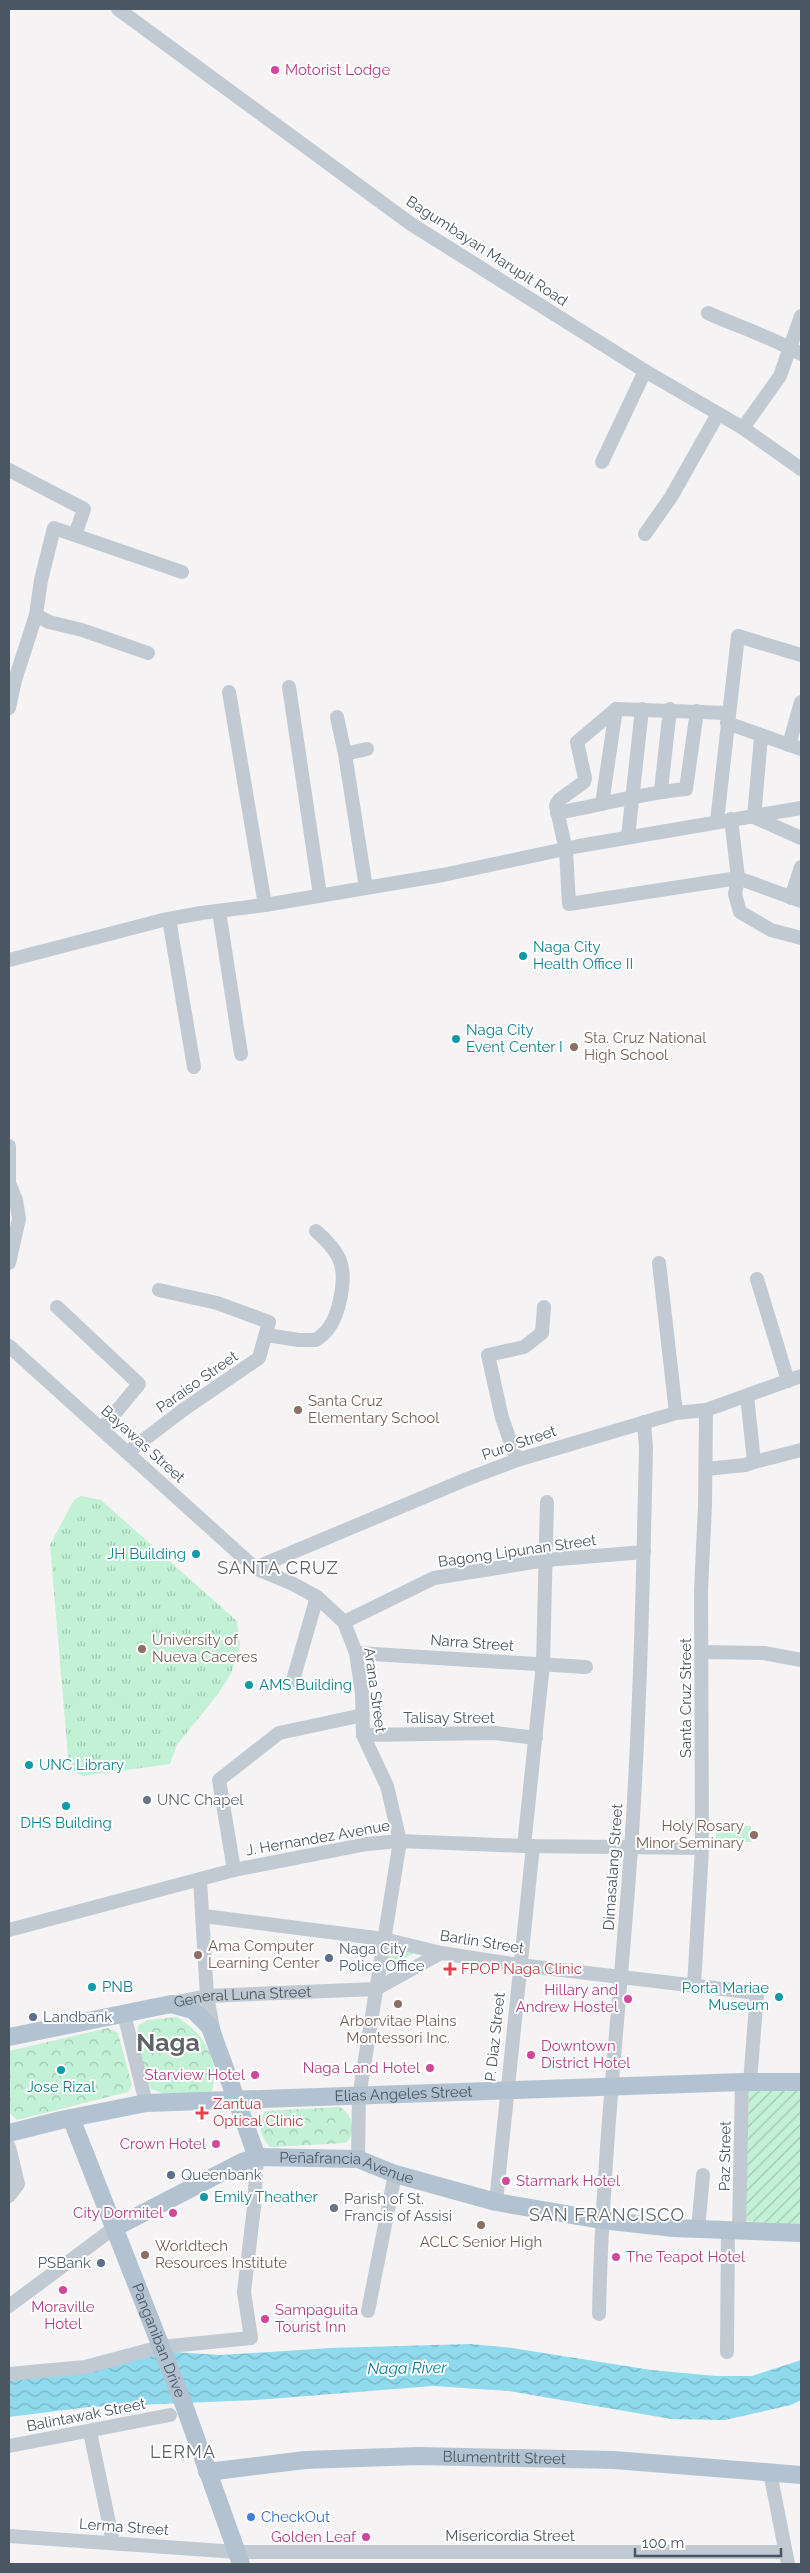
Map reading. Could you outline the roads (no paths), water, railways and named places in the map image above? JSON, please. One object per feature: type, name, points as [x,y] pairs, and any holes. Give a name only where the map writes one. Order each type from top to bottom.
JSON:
[{"type":"main road","name":"General Luna Street","points":[[9,2037],[170,2004]]},
{"type":"main road","points":[[170,2004],[183,2006],[200,2015],[210,2027],[216,2039],[257,2156]]},
{"type":"main road","name":"Elias Angeles Street","points":[[9,2133],[146,2103],[237,2102],[746,2082],[801,2082]]},
{"type":"main road","name":"Panganiban Drive","points":[[71,2118],[184,2405],[239,2558]]},
{"type":"main road","name":"Peñafrancia Avenue","points":[[114,2228],[257,2156],[358,2159],[395,2174],[496,2202],[601,2220],[698,2229],[801,2234]]},
{"type":"main road","name":"Blumentritt Street","points":[[207,2472],[305,2460],[418,2456],[614,2460],[801,2475]]},
{"type":"street","name":"Bagumbayan Marupit Road","points":[[118,9],[411,224],[645,371],[743,428],[801,469]]},
{"type":"street","points":[[708,313],[740,327],[753,330],[795,351]]},
{"type":"street","points":[[743,428],[780,376],[795,351],[801,316]]},
{"type":"street","points":[[602,462],[645,371]]},
{"type":"street","points":[[644,534],[671,497],[718,414]]},
{"type":"street","points":[[9,470],[84,509],[74,535]]},
{"type":"street","points":[[9,708],[12,680],[36,615],[41,580],[54,528],[182,572]]},
{"type":"street","points":[[36,615],[49,622],[82,630],[148,653]]},
{"type":"street","points":[[717,821],[738,636],[801,655]]},
{"type":"street","points":[[289,686],[320,895]]},
{"type":"street","points":[[229,692],[265,905]]},
{"type":"street","points":[[801,702],[795,747],[761,737],[728,718],[697,711],[616,709],[577,742],[585,778],[584,782],[559,800],[556,806],[566,850],[569,904],[738,878],[796,899],[801,867]]},
{"type":"street","points":[[602,804],[616,709]]},
{"type":"street","points":[[628,837],[642,710]]},
{"type":"street","points":[[661,790],[670,710]]},
{"type":"street","points":[[557,812],[632,799],[661,790],[686,790],[697,711]]},
{"type":"street","points":[[337,717],[346,754],[366,888]]},
{"type":"street","points":[[754,817],[761,737]]},
{"type":"street","points":[[346,754],[367,749]]},
{"type":"street","points":[[9,960],[169,919],[458,873],[628,837],[801,808]]},
{"type":"street","points":[[754,817],[801,838]]},
{"type":"street","points":[[731,819],[738,878],[735,894],[740,912],[771,930],[801,938]]},
{"type":"street","points":[[219,911],[242,1054]]},
{"type":"street","points":[[169,919],[194,1067]]},
{"type":"street","points":[[9,1146],[9,1183],[16,1200],[19,1219],[9,1262]]},
{"type":"street","points":[[159,1290],[217,1303],[269,1322],[266,1335],[299,1340],[316,1340],[328,1329],[341,1295],[343,1281],[340,1262],[327,1240],[316,1231]]},
{"type":"street","points":[[659,1263],[676,1413]]},
{"type":"street","points":[[757,1279],[795,1378]]},
{"type":"street","points":[[57,1307],[139,1384],[102,1429]]},
{"type":"street","points":[[517,1460],[502,1418],[488,1355],[524,1347],[542,1333],[544,1307]]},
{"type":"street","name":"Paraiso Street","points":[[128,1452],[259,1358],[266,1335]]},
{"type":"street","name":"Bayawas Street","points":[[9,1346],[255,1568]]},
{"type":"street","name":"Puro Street","points":[[255,1568],[517,1460],[676,1413],[706,1410],[795,1378]]},
{"type":"street","points":[[747,1396],[754,1462]]},
{"type":"street","name":"Santa Cruz Street","points":[[694,1986],[702,1848],[702,1590],[706,1410]]},
{"type":"street","name":"Dimasalang Street","points":[[599,2314],[601,2220],[622,1978],[641,1674],[646,1448],[644,1422]]},
{"type":"street","points":[[706,1469],[746,1465],[801,1450]]},
{"type":"street","name":"P. Diaz Street","points":[[496,2202],[519,1964],[543,1664],[547,1502]]},
{"type":"street","name":"Bagong Lipunan Street","points":[[344,1622],[434,1578],[546,1560],[644,1552]]},
{"type":"street","name":"Arana Street","points":[[255,1568],[294,1584],[317,1597],[344,1622],[356,1653],[363,1714],[363,1735],[387,1786],[400,1840],[359,2097],[358,2159]]},
{"type":"street","points":[[293,1680],[317,1597]]},
{"type":"street","points":[[702,1652],[764,1653],[801,1660]]},
{"type":"street","name":"Narra Street","points":[[356,1653],[586,1667]]},
{"type":"street","points":[[234,1870],[219,1780],[279,1733],[363,1714]]},
{"type":"street","name":"Talisay Street","points":[[363,1735],[495,1733],[536,1738]]},
{"type":"street","name":"J. Hernandez Avenue","points":[[9,1930],[234,1870],[367,1844],[400,1840],[529,1846],[702,1848]]},
{"type":"street","points":[[200,1880],[204,1916],[207,1996],[216,2039]]},
{"type":"street","name":"Barlin Street","points":[[204,1916],[384,1940],[441,1953],[519,1964],[757,1993]]},
{"type":"street","name":"General Luna Street","points":[[170,2004],[207,1996],[376,1989],[441,1953]]},
{"type":"street","name":"Paz Street","points":[[727,2352],[734,2230],[746,2082],[757,1993]]},
{"type":"street","points":[[124,2014],[146,2103]]},
{"type":"street","points":[[9,2147],[18,2184],[9,2196]]},
{"type":"street","points":[[9,2374],[85,2367],[161,2348],[251,2338],[244,2292],[254,2207],[257,2156]]},
{"type":"street","points":[[368,2311],[395,2174]]},
{"type":"street","points":[[698,2229],[703,2175]]},
{"type":"street","points":[[9,2306],[114,2228]]},
{"type":"street","name":"Balintawak Street","points":[[9,2446],[170,2416]]},
{"type":"street","points":[[90,2432],[113,2542]]},
{"type":"street","points":[[770,2472],[786,2558]]},
{"type":"street","name":"Lerma Street","points":[[9,2536],[113,2542],[239,2558]]},
{"type":"street","name":"Misericordia Street","points":[[239,2558],[786,2558]]},
{"type":"water","name":"Naga River","points":[[470,2344],[512,2348],[651,2370],[716,2376],[752,2376],[801,2360],[801,2400],[791,2405],[725,2420],[671,2419],[509,2391],[433,2386],[256,2400],[89,2407],[9,2417],[9,2379],[46,2375],[174,2352],[221,2355],[330,2348]]},
{"type":"place","name":"Motorist Lodge","points":[[275,70]]},
{"type":"place","name":"Naga City Health Office II","points":[[523,956]]},
{"type":"place","name":"Naga City Event Center I","points":[[456,1039]]},
{"type":"place","name":"Sta. Cruz National High School","points":[[574,1047]]},
{"type":"place","name":"Santa Cruz Elementary School","points":[[298,1410]]},
{"type":"place","name":"JH Building","points":[[196,1554]]},
{"type":"place","name":"University of Nueva Caceres","points":[[142,1649]]},
{"type":"place","name":"AMS Building","points":[[249,1685]]},
{"type":"place","name":"UNC Library","points":[[29,1765]]},
{"type":"place","name":"UNC Chapel","points":[[147,1800]]},
{"type":"place","name":"DHS Building","points":[[66,1806]]},
{"type":"place","name":"Holy Rosary Minor Seminary","points":[[754,1835]]},
{"type":"place","name":"Ama Computer Learning Center","points":[[198,1955]]},
{"type":"place","name":"Naga City Police Office","points":[[329,1958]]},
{"type":"place","name":"FPOP Naga Clinic","points":[[450,1969]]},
{"type":"place","name":"PNB","points":[[92,1987]]},
{"type":"place","name":"Porta Mariae Museum","points":[[779,1997]]},
{"type":"place","name":"Hillary and Andrew Hostel","points":[[628,1999]]},
{"type":"place","name":"Arborvitae Plains Montessori Inc.","points":[[398,2004]]},
{"type":"place","name":"Landbank","points":[[33,2017]]},
{"type":"place","name":"Downtown District Hotel","points":[[531,2055]]},
{"type":"place","name":"Naga Land Hotel","points":[[430,2068]]},
{"type":"place","name":"Jose Rizal","points":[[61,2070]]},
{"type":"place","name":"Starview Hotel","points":[[255,2075]]},
{"type":"place","name":"Zantua Optical Clinic","points":[[202,2113]]},
{"type":"place","name":"Crown Hotel","points":[[216,2144]]},
{"type":"place","name":"Queenbank","points":[[171,2175]]},
{"type":"place","name":"Starmark Hotel","points":[[506,2181]]},
{"type":"place","name":"Emily Theather","points":[[204,2197]]},
{"type":"place","name":"Parish of St. Francis of Assisi","points":[[334,2208]]},
{"type":"place","name":"City Dormitel","points":[[173,2213]]},
{"type":"place","name":"ACLC Senior High","points":[[481,2225]]},
{"type":"place","name":"Worldtech Resources Institute","points":[[145,2255]]},
{"type":"place","name":"The Teapot Hotel","points":[[616,2257]]},
{"type":"place","name":"PSBank","points":[[101,2263]]},
{"type":"place","name":"Moraville Hotel","points":[[63,2290]]},
{"type":"place","name":"Sampaguita Tourist Inn","points":[[265,2319]]},
{"type":"place","name":"CheckOut","points":[[251,2517]]},
{"type":"place","name":"Golden Leaf","points":[[366,2537]]},
{"type":"district","name":"SANTA CRUZ","points":[[278,1567]]},
{"type":"district","name":"Naga","points":[[168,2042]]},
{"type":"district","name":"SAN FRANCISCO","points":[[607,2214]]},
{"type":"district","name":"LERMA","points":[[183,2451]]}]
